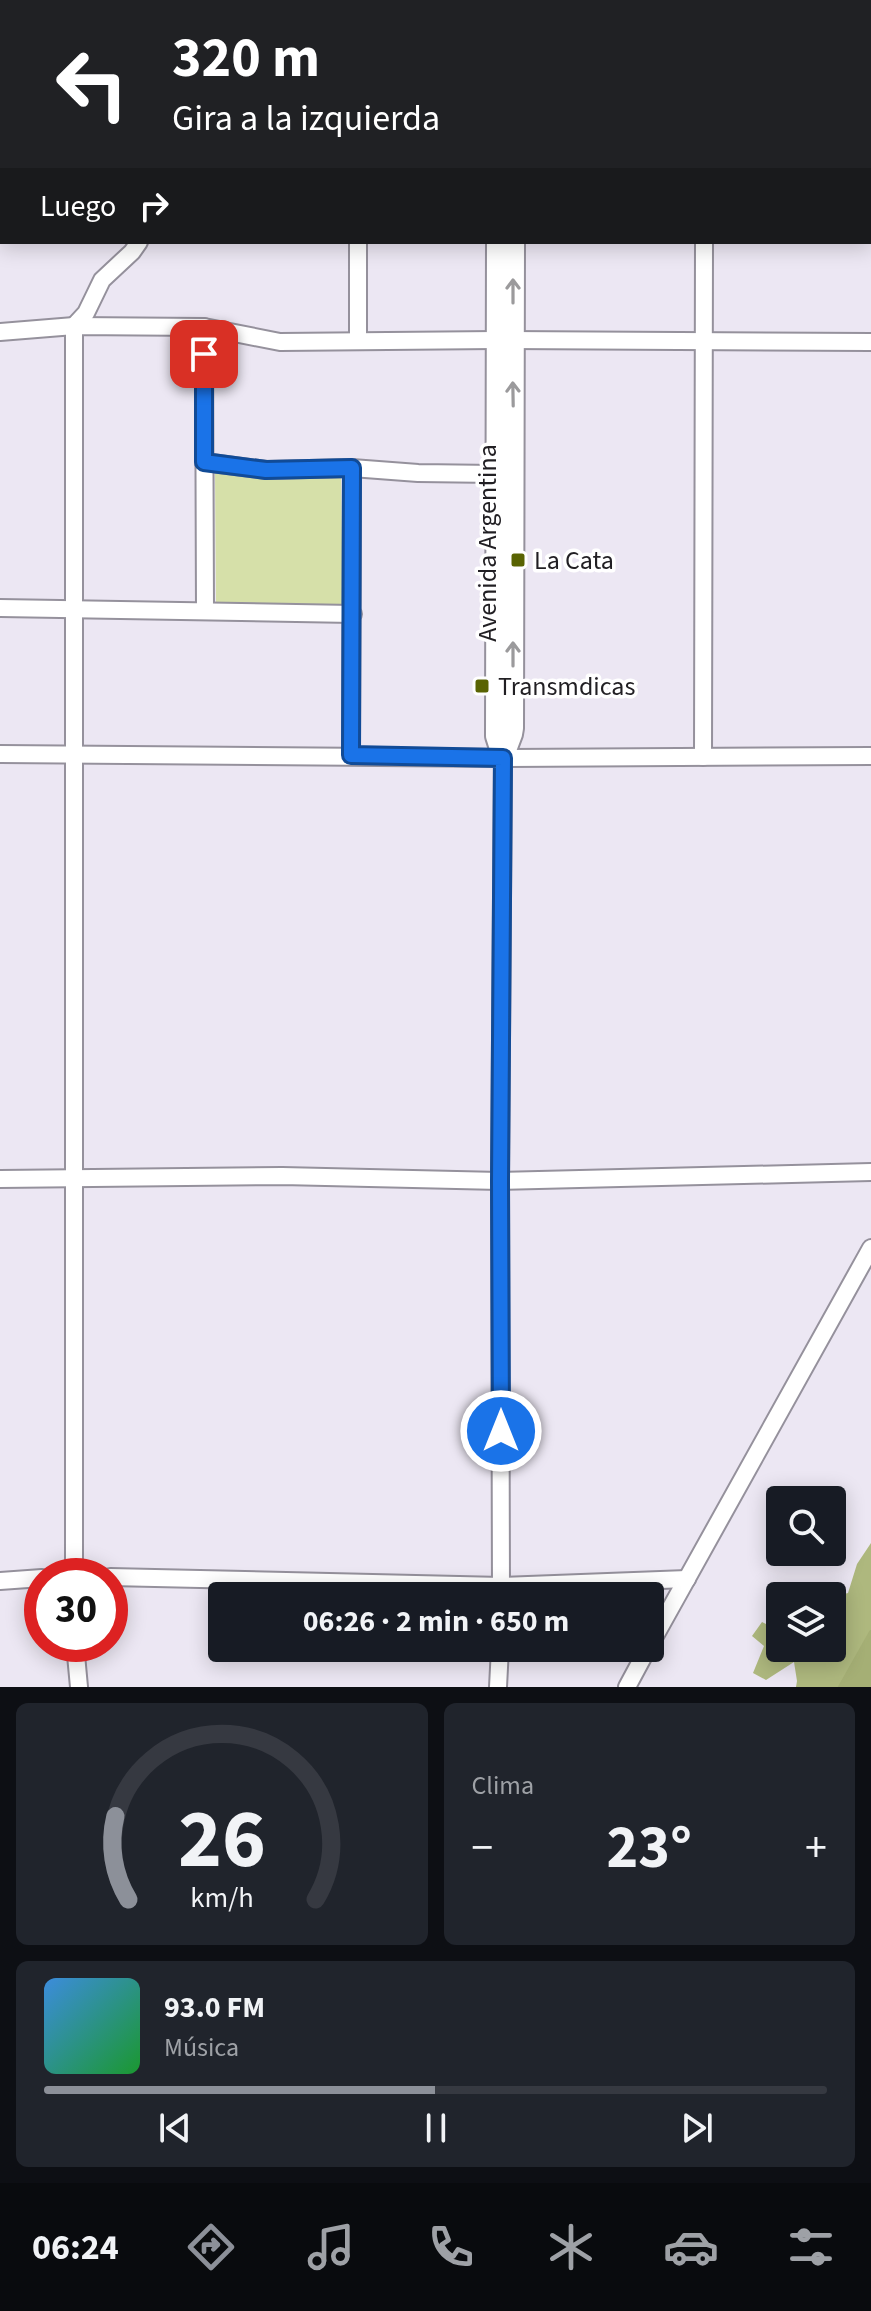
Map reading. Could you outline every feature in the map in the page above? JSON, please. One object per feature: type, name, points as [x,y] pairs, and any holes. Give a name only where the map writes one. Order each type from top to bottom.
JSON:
[{"type":"main road","name":"Avenida Argentina","points":[[497,244],[504,341],[513,728],[503,758]]},
{"type":"main road","name":"Avenida Argentina","points":[[503,758],[496,736],[496,474],[514,244]]},
{"type":"street","points":[[74,1558],[74,326],[86,313],[102,280],[138,244]]},
{"type":"street","points":[[358,244],[358,341]]},
{"type":"street","points":[[703,757],[704,244]]},
{"type":"street","points":[[0,332],[74,326],[204,327],[280,342],[871,342]]},
{"type":"street","points":[[204,327],[205,611]]},
{"type":"street","points":[[204,462],[266,470],[352,468],[496,474]]},
{"type":"street","points":[[351,755],[352,468]]},
{"type":"street","points":[[0,608],[353,614]]},
{"type":"street","points":[[0,754],[503,758],[871,756]]},
{"type":"street","points":[[502,1582],[500,1181],[503,758]]},
{"type":"street","points":[[0,1179],[282,1176],[500,1181],[871,1172]]},
{"type":"street","points":[[664,1620],[871,1248]]},
{"type":"street","points":[[128,1578],[250,1582]]},
{"type":"street","points":[[0,1581],[24,1579]]},
{"type":"street","points":[[641,1582],[687,1579]]},
{"type":"street","points":[[78,1662],[81,1685]]},
{"type":"street","points":[[498,1687],[499,1662]]},
{"type":"street","points":[[627,1687],[640,1662]]},
{"type":"shaded area","points":[[215,473],[270,480],[341,477],[343,605],[216,602]]},
{"type":"shaded area","points":[[871,1543],[871,1632],[840,1687],[796,1687],[794,1662],[846,1662],[846,1594],[857,1564]]},
{"type":"shaded area","points":[[762,1622],[766,1624],[766,1662],[794,1662],[766,1680],[753,1673],[764,1646],[752,1636]]},
{"type":"shaded area","points":[[871,1632],[871,1687],[840,1687],[868,1637]]},
{"type":"waterway","points":[[840,1687],[871,1632]]},
{"type":"place","name":"La Cata","points":[[518,560]]},
{"type":"place","name":"Transmdicas","points":[[482,686]]},
{"type":"route","points":[[204,354],[204,462],[266,470],[352,468],[351,755],[503,758],[501,1431]]}]
